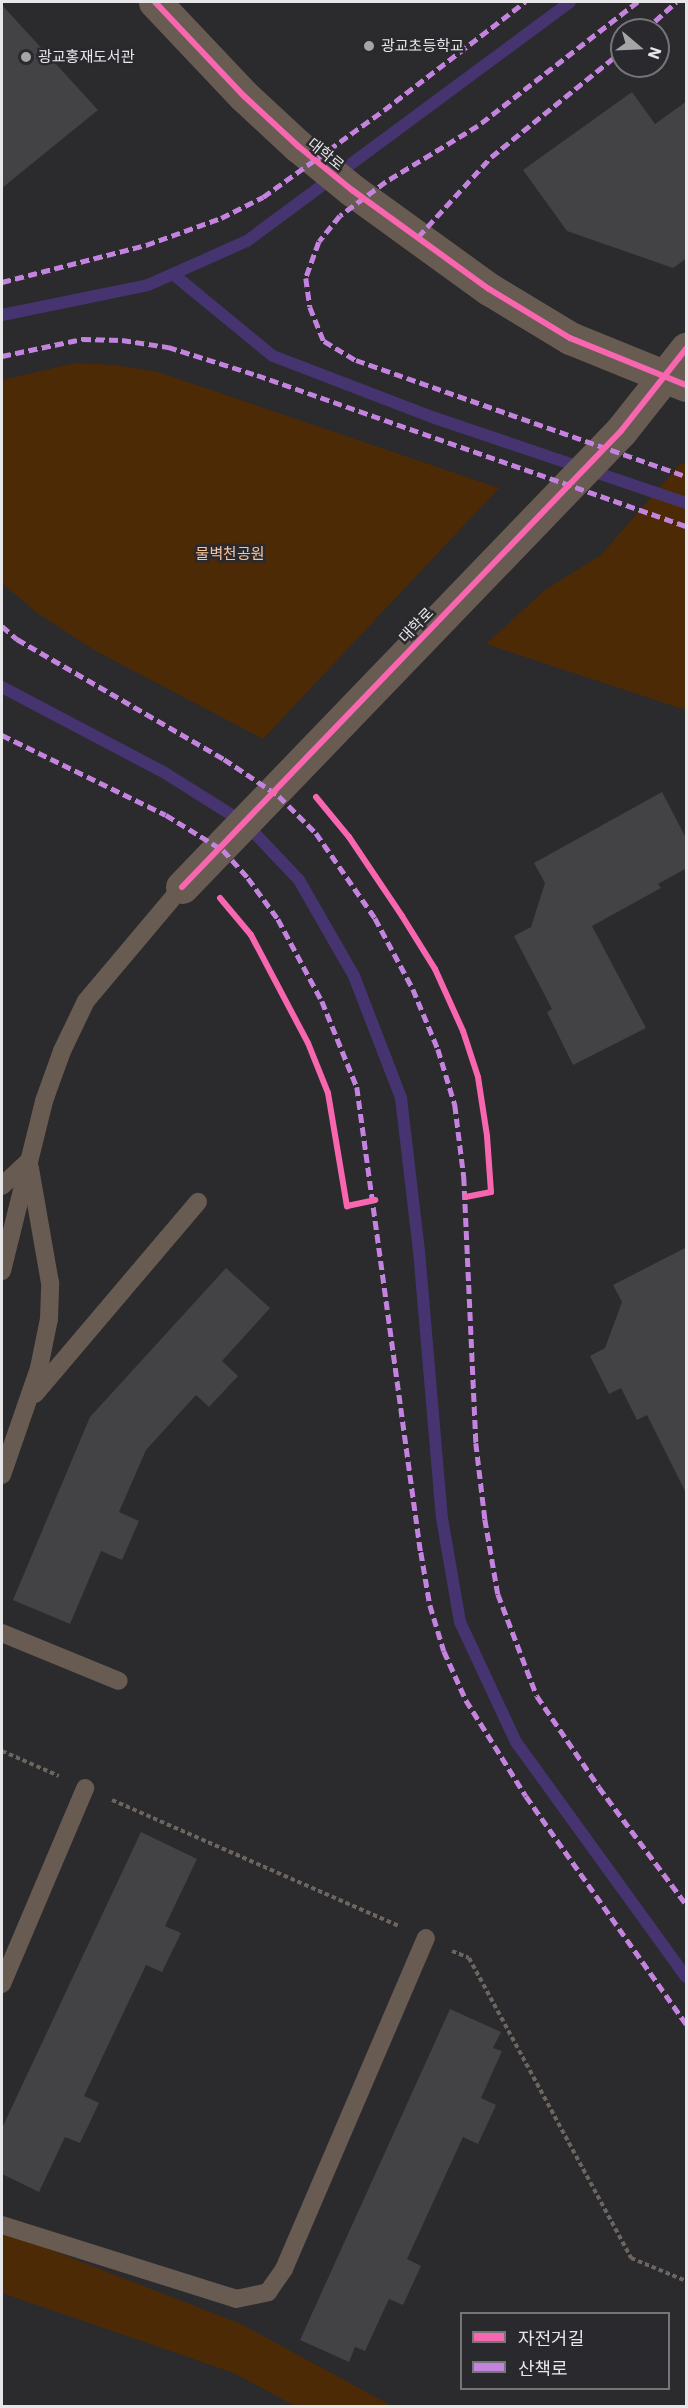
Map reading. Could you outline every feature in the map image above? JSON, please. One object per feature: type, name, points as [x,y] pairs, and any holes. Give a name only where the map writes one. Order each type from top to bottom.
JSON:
[{"type":"street","name":"대학로","points":[[155,2],[228,80],[298,146],[352,190],[489,289],[570,338],[676,382],[621,431],[543,510],[182,887]]},
{"type":"street","points":[[676,382],[687,349]]},
{"type":"lane","points":[[2,1271],[44,1101],[62,1051],[86,1002],[182,887]]},
{"type":"lane","points":[[2,1186],[29,1161]]},
{"type":"lane","points":[[2,1475],[39,1368],[49,1318],[50,1283],[29,1161]]},
{"type":"lane","points":[[28,1402],[198,1202]]},
{"type":"lane","points":[[2,1633],[119,1681]]},
{"type":"lane","points":[[2,1984],[85,1788]]},
{"type":"lane","points":[[2,2225],[237,2300],[268,2292],[284,2269],[426,1938]]},
{"type":"green space","name":"물벽천공원","points":[[75,363],[115,365],[158,372],[499,488],[263,739],[94,650],[36,612],[2,583],[2,380]]},
{"type":"green space","points":[[680,464],[686,464],[686,710],[486,644],[545,590],[601,555]]},
{"type":"green space","points":[[2,2231],[241,2324],[392,2406],[295,2406],[234,2373],[2,2293]]},
{"type":"building","name":"광교홍재도서관","points":[[2,5],[98,110],[2,188]]},
{"type":"building","points":[[632,92],[655,124],[687,101],[687,258],[673,268],[567,231],[523,170]]},
{"type":"building","points":[[662,792],[687,840],[687,868],[658,884],[661,888],[592,926],[646,1028],[573,1065],[547,1012],[552,1009],[514,936],[531,927],[545,883],[534,863]]},
{"type":"building","points":[[687,1247],[687,1495],[647,1415],[637,1420],[621,1388],[609,1394],[590,1356],[605,1348],[622,1302],[613,1285]]},
{"type":"building","points":[[226,1268],[270,1308],[222,1361],[238,1376],[209,1407],[196,1395],[146,1450],[119,1512],[139,1521],[122,1560],[101,1551],[70,1624],[13,1600],[90,1417]]},
{"type":"building","points":[[141,1832],[197,1859],[165,1926],[181,1933],[162,1972],[146,1965],[84,2096],[99,2103],[80,2143],[65,2137],[39,2192],[2,2174],[2,2128]]},
{"type":"building","points":[[450,2009],[501,2032],[493,2048],[502,2051],[481,2098],[496,2105],[478,2144],[463,2137],[407,2259],[421,2266],[403,2305],[389,2299],[365,2351],[355,2347],[349,2362],[300,2340]]},
{"type":"waterway","points":[[2,315],[148,285],[247,241],[570,2]]},
{"type":"waterway","points":[[173,274],[273,356],[432,417],[686,503]]},
{"type":"waterway","points":[[2,687],[165,773],[246,824],[299,880],[354,976],[401,1098],[419,1251],[442,1518],[460,1622],[516,1742],[686,1977]]},
{"type":"marked path","points":[[2,282],[146,245],[221,218],[263,197],[384,110],[525,2]]},
{"type":"marked path","points":[[638,2],[478,126],[386,182],[340,216],[319,242],[306,278],[310,307],[324,341],[356,360],[686,476]]},
{"type":"marked path","points":[[658,18],[676,2]]},
{"type":"marked path","points":[[418,237],[491,157],[610,61]]},
{"type":"marked path","points":[[2,356],[82,339],[122,340],[168,347],[257,375],[686,526]]},
{"type":"marked path","points":[[2,626],[17,639],[224,759],[279,796],[316,833],[375,918],[413,989],[438,1049],[455,1105],[464,1177],[476,1443],[485,1519],[498,1594],[537,1696],[599,1787],[686,1904]]},
{"type":"marked path","points":[[2,735],[166,815],[223,850],[248,878],[278,919],[322,1001],[357,1087],[421,1552],[430,1605],[444,1651],[466,1700],[526,1796],[686,2024]]},
{"type":"cycle path","points":[[155,2],[244,96],[298,146],[352,190],[489,289],[570,338],[686,385]]},
{"type":"cycle path","points":[[182,887],[621,431],[686,349]]},
{"type":"cycle path","points":[[316,797],[349,837],[402,916],[435,969],[463,1031],[478,1077],[487,1136],[491,1192],[465,1197]]},
{"type":"cycle path","points":[[220,898],[251,935],[308,1043],[328,1093],[347,1206],[375,1200]]},
{"type":"place","name":"광교초등학교","points":[[369,46]]},
{"type":"place","name":"광교홍재도서관","points":[[26,57]]}]
